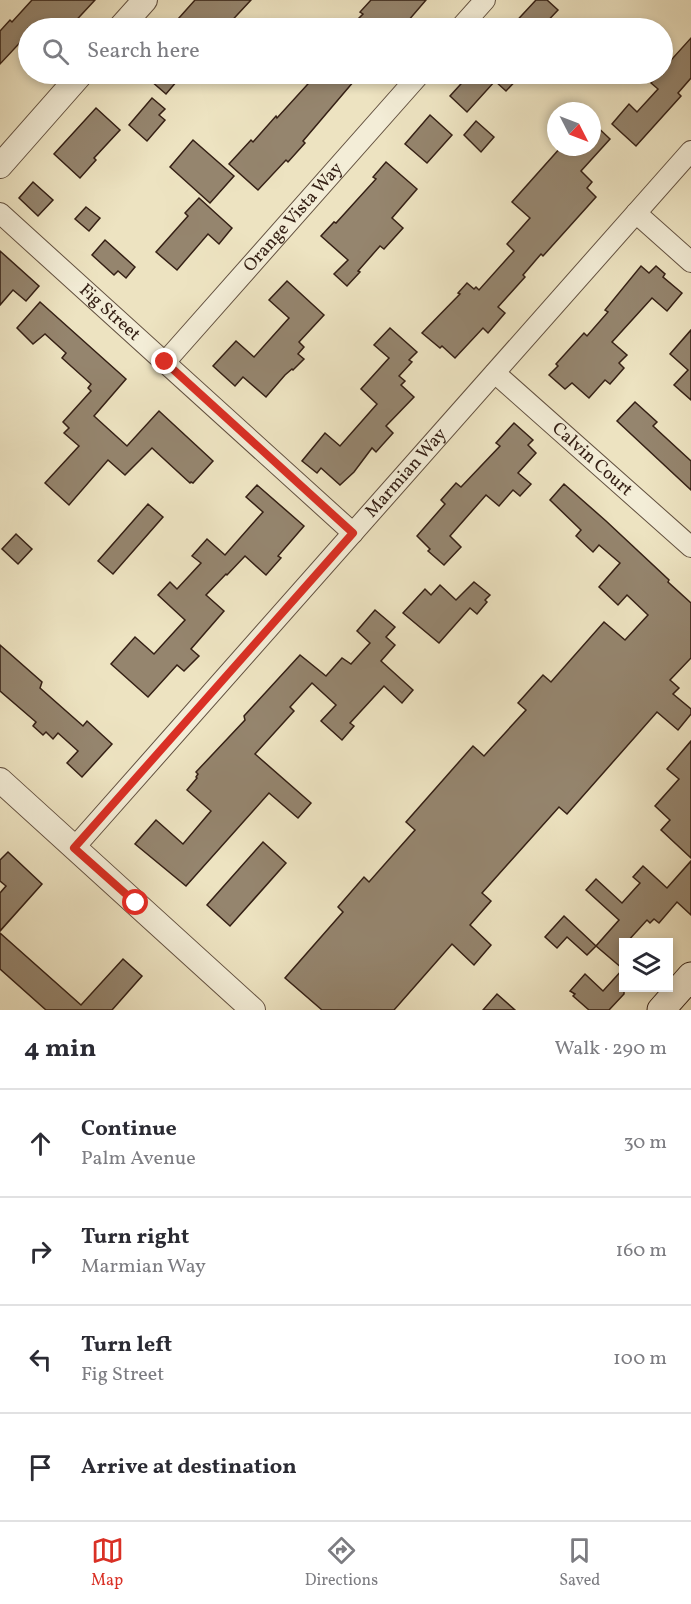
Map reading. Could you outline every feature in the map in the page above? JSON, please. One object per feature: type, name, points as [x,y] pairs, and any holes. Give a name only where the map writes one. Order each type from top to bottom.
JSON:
[{"type":"main road","points":[[661,1010],[691,976]]},
{"type":"street","points":[[129,18],[145,0]]},
{"type":"street","points":[[469,18],[485,0]]},
{"type":"street","points":[[0,166],[72,84]]},
{"type":"street","name":"Orange Vista Way","points":[[165,362],[411,84]]},
{"type":"street","name":"Marmian Way","points":[[74,848],[691,151]]},
{"type":"street","name":"Fig Street","points":[[0,213],[353,533]]},
{"type":"street","points":[[636,213],[691,262]]},
{"type":"street","name":"Calvin Court","points":[[495,373],[691,547]]},
{"type":"street","points":[[0,780],[253,1010]]},
{"type":"building","points":[[32,0],[95,0],[78,18],[18,18],[18,45],[0,64],[0,31],[10,20],[12,22]]},
{"type":"building","points":[[195,0],[251,0],[234,18],[179,18]]},
{"type":"building","points":[[371,0],[426,0],[411,18],[359,18],[363,14],[360,12]]},
{"type":"building","points":[[536,0],[547,0],[558,10],[550,18],[519,18]]},
{"type":"building","points":[[691,38],[691,78],[678,93],[681,96],[636,146],[612,124],[629,104],[637,112],[658,89],[652,84],[673,84],[673,58]]},
{"type":"building","points":[[154,84],[174,84],[166,94]]},
{"type":"building","points":[[308,84],[351,84],[303,141],[305,143],[258,190],[229,164],[276,116],[277,118]]},
{"type":"building","points":[[461,84],[492,84],[467,112],[450,96]]},
{"type":"building","points":[[498,84],[513,84],[506,91]]},
{"type":"building","points":[[152,98],[165,109],[159,115],[165,120],[147,141],[129,125]]},
{"type":"building","points":[[96,108],[120,130],[94,158],[96,160],[80,178],[54,154]]},
{"type":"building","points":[[430,115],[452,135],[427,163],[405,144]]},
{"type":"building","points":[[476,121],[494,137],[481,152],[464,135]]},
{"type":"building","points":[[601,130],[610,139],[601,149]]},
{"type":"building","points":[[193,140],[234,176],[210,203],[170,167]]},
{"type":"building","points":[[553,156],[595,156],[581,171],[592,182],[587,188],[596,197],[523,275],[525,277],[498,307],[505,313],[488,333],[483,328],[455,358],[422,333],[460,294],[458,293],[467,283],[479,290],[514,251],[507,244],[530,218],[512,202]]},
{"type":"building","points":[[386,162],[417,189],[392,218],[403,228],[384,249],[380,246],[347,286],[334,274],[348,260],[321,236],[376,179],[373,177]]},
{"type":"building","points":[[33,182],[53,200],[38,216],[19,198]]},
{"type":"building","points":[[199,198],[232,228],[219,244],[208,234],[177,270],[156,252],[188,216],[185,213]]},
{"type":"building","points":[[86,207],[100,218],[89,231],[75,219]]},
{"type":"building","points":[[105,240],[135,267],[126,278],[118,271],[114,275],[92,255]]},
{"type":"building","points":[[0,251],[39,286],[26,301],[13,290],[0,305]]},
{"type":"building","points":[[641,266],[649,273],[656,266],[665,274],[663,277],[682,293],[667,311],[652,298],[612,342],[627,355],[619,363],[624,368],[610,384],[605,380],[589,398],[572,383],[565,389],[549,375],[584,333],[587,336],[608,312],[605,310]]},
{"type":"building","points":[[287,281],[324,315],[299,342],[304,347],[298,354],[304,359],[285,375],[266,397],[243,377],[235,386],[213,366],[236,341],[254,357],[289,318],[269,300]]},
{"type":"building","points":[[40,302],[126,379],[94,416],[127,446],[159,411],[213,461],[193,483],[190,483],[152,448],[125,475],[108,460],[69,505],[45,483],[79,446],[64,433],[69,428],[63,422],[91,391],[88,388],[91,384],[62,358],[66,353],[45,334],[33,344],[17,328]]},
{"type":"building","points":[[390,328],[417,352],[409,360],[412,362],[399,376],[405,381],[401,385],[414,397],[386,426],[393,433],[376,452],[372,448],[354,472],[340,485],[321,468],[317,473],[302,461],[325,433],[340,446],[377,404],[361,389],[389,358],[374,345]]},
{"type":"building","points":[[691,330],[691,400],[674,385],[688,370],[670,354]]},
{"type":"building","points":[[635,402],[657,422],[653,426],[691,461],[691,490],[617,421]]},
{"type":"building","points":[[514,423],[533,440],[528,445],[536,453],[518,473],[531,484],[520,496],[513,490],[499,506],[486,495],[450,536],[461,547],[444,565],[428,551],[430,549],[417,536],[445,504],[441,500],[456,483],[461,487],[500,446],[496,443]]},
{"type":"building","points":[[564,484],[691,603],[691,658],[670,680],[679,688],[673,694],[691,709],[691,714],[678,730],[657,712],[567,814],[559,807],[482,893],[491,901],[470,925],[491,945],[474,965],[452,944],[394,1010],[322,1010],[285,978],[343,912],[338,907],[364,877],[369,882],[415,830],[406,822],[473,746],[484,756],[526,710],[518,703],[543,675],[551,682],[604,622],[625,640],[648,615],[627,595],[618,605],[599,587],[620,563],[599,545],[593,552],[576,536],[581,530],[550,500]]},
{"type":"building","points":[[257,485],[304,526],[278,556],[281,558],[266,575],[245,556],[206,595],[224,611],[191,649],[199,656],[184,671],[177,665],[148,697],[111,664],[135,637],[154,654],[185,620],[158,595],[170,582],[177,589],[201,563],[192,556],[207,539],[225,555],[263,512],[246,497]]},
{"type":"building","points":[[148,504],[163,517],[113,574],[98,561]]},
{"type":"building","points":[[16,534],[32,549],[18,564],[2,549]]},
{"type":"building","points":[[474,582],[490,595],[485,600],[487,602],[477,614],[470,608],[439,643],[403,613],[425,589],[431,595],[440,585],[456,600]]},
{"type":"building","points":[[375,610],[395,627],[386,637],[395,645],[381,661],[413,690],[402,703],[384,686],[350,723],[354,726],[342,740],[321,721],[336,705],[312,683],[290,707],[294,711],[255,754],[311,803],[298,818],[269,793],[186,886],[135,844],[156,820],[183,844],[211,811],[187,790],[197,778],[196,772],[245,720],[244,716],[300,655],[326,676],[342,658],[351,664],[370,643],[357,631]]},
{"type":"building","points":[[0,645],[42,682],[40,688],[83,726],[87,721],[112,744],[82,777],[67,763],[78,751],[58,733],[53,739],[46,732],[43,735],[33,726],[36,722],[0,691]]},
{"type":"building","points":[[691,741],[691,858],[661,830],[670,820],[655,806],[679,779],[667,769]]},
{"type":"building","points":[[263,842],[286,863],[230,926],[207,905]]},
{"type":"building","points":[[8,852],[42,884],[0,931],[0,893],[6,886],[0,881],[0,860]]},
{"type":"building","points":[[691,861],[691,915],[677,902],[659,923],[654,919],[650,923],[647,920],[631,938],[619,938],[619,966],[596,946],[619,920],[586,890],[596,879],[622,903],[640,883],[633,877],[643,866],[667,888]]},
{"type":"building","points":[[564,916],[596,946],[587,955],[567,937],[557,948],[545,937]]},
{"type":"building","points":[[0,933],[81,1005],[123,959],[142,976],[112,1010],[46,1010],[0,969]]},
{"type":"building","points":[[619,973],[619,992],[624,992],[624,994],[609,1010],[589,1010],[570,991],[585,974],[603,991]]},
{"type":"building","points":[[497,994],[515,1010],[483,1010]]},
{"type":"route","points":[[136,903],[74,848],[353,533],[165,362]]}]
